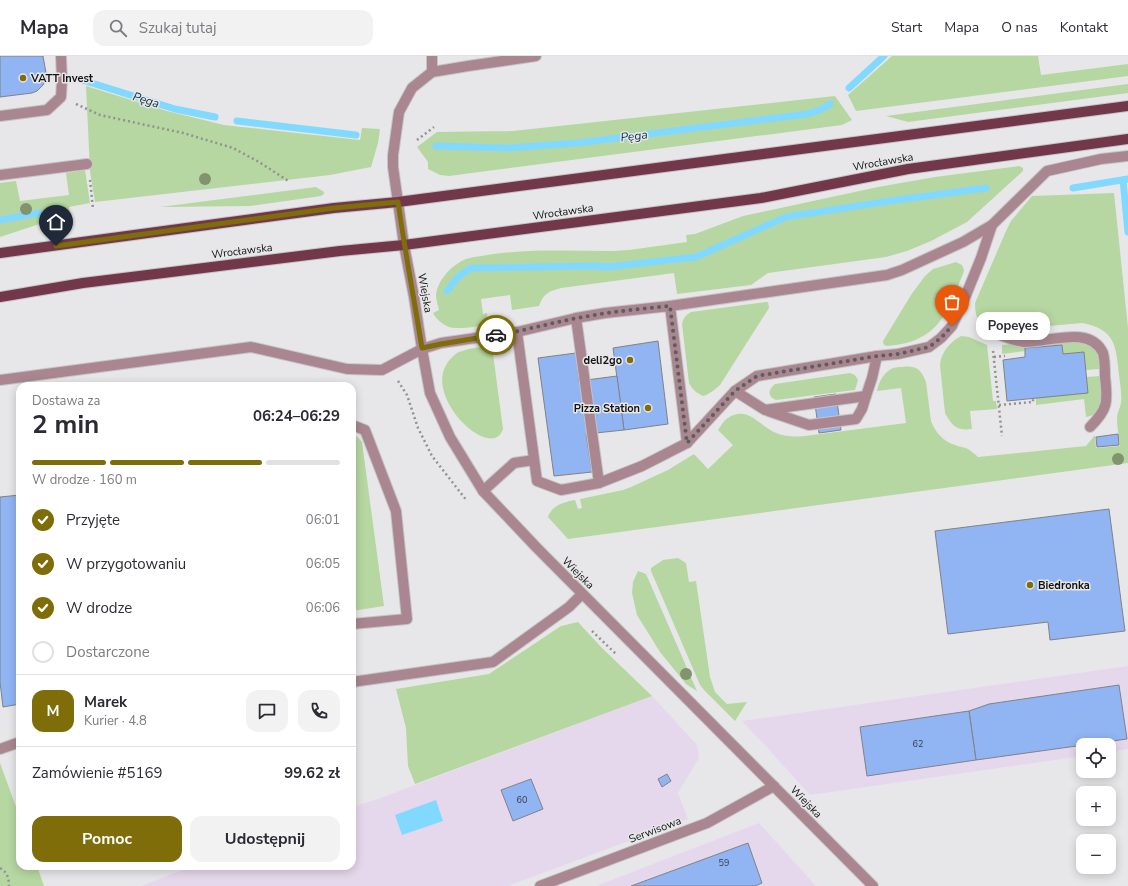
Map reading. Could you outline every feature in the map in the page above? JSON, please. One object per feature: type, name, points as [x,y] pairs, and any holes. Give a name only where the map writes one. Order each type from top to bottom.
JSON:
[{"type":"main road","name":"Wrocławska","points":[[0,253],[334,208],[398,202],[1128,106]]},
{"type":"main road","name":"Wrocławska","points":[[0,297],[98,281],[333,252],[404,245],[760,198],[908,169],[1128,139]]},
{"type":"street","points":[[0,116],[47,110],[61,98],[61,56]]},
{"type":"street","points":[[432,56],[432,72],[536,56]]},
{"type":"street","name":"Wiejska","points":[[432,72],[412,88],[399,112],[393,155],[393,167],[404,245],[430,393],[450,437],[483,491],[582,594],[612,622],[873,886]]},
{"type":"street","points":[[0,380],[251,347],[347,369],[382,370],[422,348],[517,332],[576,318],[887,275],[902,270],[963,242],[992,225],[1047,171],[1101,159],[1128,156]]},
{"type":"street","points":[[0,175],[87,164]]},
{"type":"street","points":[[517,332],[537,482],[561,490],[599,483],[642,466],[687,443],[735,391],[757,376],[877,356],[898,354],[929,347],[941,338],[952,326],[981,258],[992,225]]},
{"type":"street","points":[[670,306],[687,443]]},
{"type":"street","points":[[576,318],[599,483]]},
{"type":"street","points":[[1000,335],[1022,342],[1077,336],[1094,341],[1103,354],[1107,396],[1105,407],[1101,415],[1090,427]]},
{"type":"street","points":[[735,391],[765,410],[809,425],[856,419],[862,409],[877,356]]},
{"type":"street","points":[[765,410],[866,396]]},
{"type":"street","points":[[356,427],[365,430],[396,511],[406,619],[356,624]]},
{"type":"street","points":[[483,491],[514,463],[534,460]]},
{"type":"street","points":[[356,681],[493,662],[569,607],[582,594]]},
{"type":"street","points":[[0,749],[16,743]]},
{"type":"street","name":"Serwisowa","points":[[540,886],[707,823],[774,786]]},
{"type":"path","points":[[61,98],[100,115],[183,133],[233,148],[259,162],[290,182]]},
{"type":"path","points":[[417,140],[434,127]]},
{"type":"path","points":[[92,192],[93,209]]},
{"type":"path","points":[[993,350],[1002,436]]},
{"type":"path","points":[[999,405],[1033,402],[1033,398]]},
{"type":"path","points":[[0,868],[4,870],[9,878],[9,886]]},
{"type":"shaded area","points":[[1128,666],[1128,749],[1116,751],[1116,738],[1076,738],[1076,757],[810,795],[742,721]]},
{"type":"shaded area","points":[[652,696],[697,745],[699,758],[678,793],[688,819],[508,886],[141,886],[183,870],[356,870],[356,806],[378,799]]},
{"type":"shaded area","points":[[759,823],[816,886],[596,886]]},
{"type":"green space","points":[[892,56],[1038,56],[1041,75],[1128,64],[1128,76],[856,111],[848,95]]},
{"type":"green space","points":[[1128,84],[1128,93],[908,122],[886,116]]},
{"type":"green space","points":[[86,86],[167,111],[224,125],[360,140],[362,128],[380,129],[378,143],[371,167],[330,175],[95,202],[90,171]]},
{"type":"green space","points":[[835,96],[852,120],[842,125],[449,176],[440,175],[428,169],[428,162],[417,147],[437,132],[513,131]]},
{"type":"green space","points":[[1019,166],[1023,168],[1023,171],[967,222],[931,241],[907,251],[886,257],[768,273],[751,285],[677,294],[674,273],[561,288],[553,290],[547,294],[542,299],[539,306],[512,310],[510,295],[481,299],[483,314],[487,313],[486,320],[483,324],[471,327],[449,327],[440,321],[433,313],[439,310],[436,295],[437,289],[446,273],[456,265],[469,258],[523,251],[629,250],[687,242],[686,235],[695,234],[743,216],[878,187],[935,177]]},
{"type":"green space","points":[[85,170],[90,203],[69,207],[70,214],[0,237],[0,183],[16,181],[20,201],[69,195],[66,173]]},
{"type":"green space","points":[[316,187],[324,192],[324,194],[321,196],[250,206],[160,207]]},
{"type":"green space","points":[[1114,193],[1128,328],[1128,463],[568,539],[548,517],[555,507],[563,503],[575,500],[578,509],[582,508],[580,499],[631,487],[668,470],[694,454],[708,469],[733,445],[718,430],[725,420],[735,415],[747,415],[768,429],[786,436],[805,436],[906,423],[901,388],[877,391],[885,374],[896,367],[914,367],[920,371],[926,382],[931,421],[935,429],[947,442],[968,449],[978,457],[1086,446],[1095,435],[1096,448],[1120,446],[1117,414],[1121,403],[1121,389],[1115,347],[1107,334],[1101,329],[1082,323],[1016,329],[1009,327],[991,312],[985,320],[995,329],[995,331],[990,330],[985,328],[979,322],[975,303],[1011,221],[1032,196]]},
{"type":"green space","points":[[956,262],[962,265],[964,270],[963,274],[945,314],[938,324],[918,339],[887,346],[884,345],[883,341],[911,295],[925,276],[933,269]]},
{"type":"green space","points":[[768,302],[769,308],[720,385],[713,391],[703,396],[696,392],[689,383],[682,324],[685,317],[691,312]]},
{"type":"green space","points":[[961,336],[969,337],[987,345],[993,401],[996,401],[997,409],[970,411],[972,429],[962,429],[956,427],[945,413],[940,365],[941,360],[947,348],[953,341]]},
{"type":"green space","points":[[1077,342],[1089,345],[1095,350],[1100,369],[1086,370],[1084,352],[1063,354],[1062,345],[1025,348],[1025,351],[1002,354],[1002,345],[1014,344],[1021,347]]},
{"type":"green space","points":[[492,346],[503,429],[496,437],[486,438],[474,432],[451,408],[444,392],[442,376],[448,362],[458,353],[471,349]]},
{"type":"green space","points":[[850,373],[855,375],[858,380],[855,390],[776,400],[770,395],[771,388],[775,384]]},
{"type":"green space","points":[[1100,376],[1102,401],[1097,412],[1093,415],[1086,417],[1084,399],[1036,405],[1036,398],[1086,377]]},
{"type":"green space","points":[[356,435],[362,442],[384,606],[356,610]]},
{"type":"green space","points":[[678,558],[686,563],[689,582],[696,581],[710,677],[715,692],[727,704],[747,702],[735,721],[700,685],[651,571],[651,568],[663,560]]},
{"type":"green space","points":[[638,571],[646,574],[697,691],[686,684],[660,652],[637,615],[632,593],[633,582]]},
{"type":"green space","points":[[578,622],[601,647],[652,696],[415,784],[408,766],[406,728],[396,689],[489,674],[561,626]]},
{"type":"green space","points":[[0,763],[16,807],[16,870],[38,870],[44,886],[0,886]]},
{"type":"water","points":[[436,800],[443,821],[402,835],[395,815]]},
{"type":"building","name":"VATT Invest","points":[[0,56],[43,56],[46,80],[37,91],[32,93],[0,97]]},
{"type":"building","points":[[658,341],[668,424],[624,430],[613,348]]},
{"type":"building","points":[[1062,345],[1063,354],[1084,352],[1088,393],[1007,401],[1003,360],[1025,357],[1025,348]]},
{"type":"building","points":[[576,353],[579,381],[617,376],[624,430],[586,434],[592,472],[554,476],[538,358]]},
{"type":"building","points":[[836,394],[841,430],[819,433],[814,397]]},
{"type":"building","points":[[1118,434],[1119,445],[1097,447],[1096,437]]},
{"type":"building","points":[[16,495],[16,705],[3,707],[0,682],[0,497]]},
{"type":"building","name":"Biedronka","points":[[1109,509],[1125,631],[1050,640],[1048,622],[948,634],[935,531]]},
{"type":"building","points":[[1119,685],[1127,739],[1116,741],[1116,738],[1076,738],[1076,746],[976,760],[969,711],[989,704]]},
{"type":"building","points":[[969,711],[976,760],[867,776],[860,727]]},
{"type":"building","points":[[667,774],[671,781],[662,787],[658,779]]},
{"type":"building","points":[[531,779],[543,809],[513,821],[501,790]]},
{"type":"building","points":[[748,843],[762,883],[755,886],[631,886]]},
{"type":"waterway","name":"Pęga","points":[[849,88],[884,56]]},
{"type":"waterway","name":"Pęga","points":[[79,79],[175,109],[215,117]]},
{"type":"waterway","name":"Pęga","points":[[436,146],[508,148],[578,143],[807,114],[820,110],[830,104]]},
{"type":"waterway","name":"Pęga","points":[[237,121],[356,135]]},
{"type":"waterway","points":[[1073,188],[1128,179]]},
{"type":"waterway","points":[[1123,180],[1128,232]]},
{"type":"waterway","points":[[447,291],[458,277],[471,268],[608,267],[696,257],[786,217],[986,188]]},
{"type":"waterway","points":[[0,220],[39,213]]},
{"type":"way so far","points":[[496,335],[517,332],[576,318],[605,313],[670,306],[687,443],[735,391],[757,376],[877,356],[898,354],[929,347],[941,338],[952,326]]},
{"type":"place","name":"VATT Invest","points":[[23,78]]},
{"type":"place","name":"Popeyes","points":[[952,326]]},
{"type":"place","name":"deli2go","points":[[630,360]]},
{"type":"place","name":"Pizza Station","points":[[648,408]]},
{"type":"place","name":"Biedronka","points":[[1030,585]]},
{"type":"route","points":[[56,246],[334,208],[398,202],[422,348],[496,335]]}]
